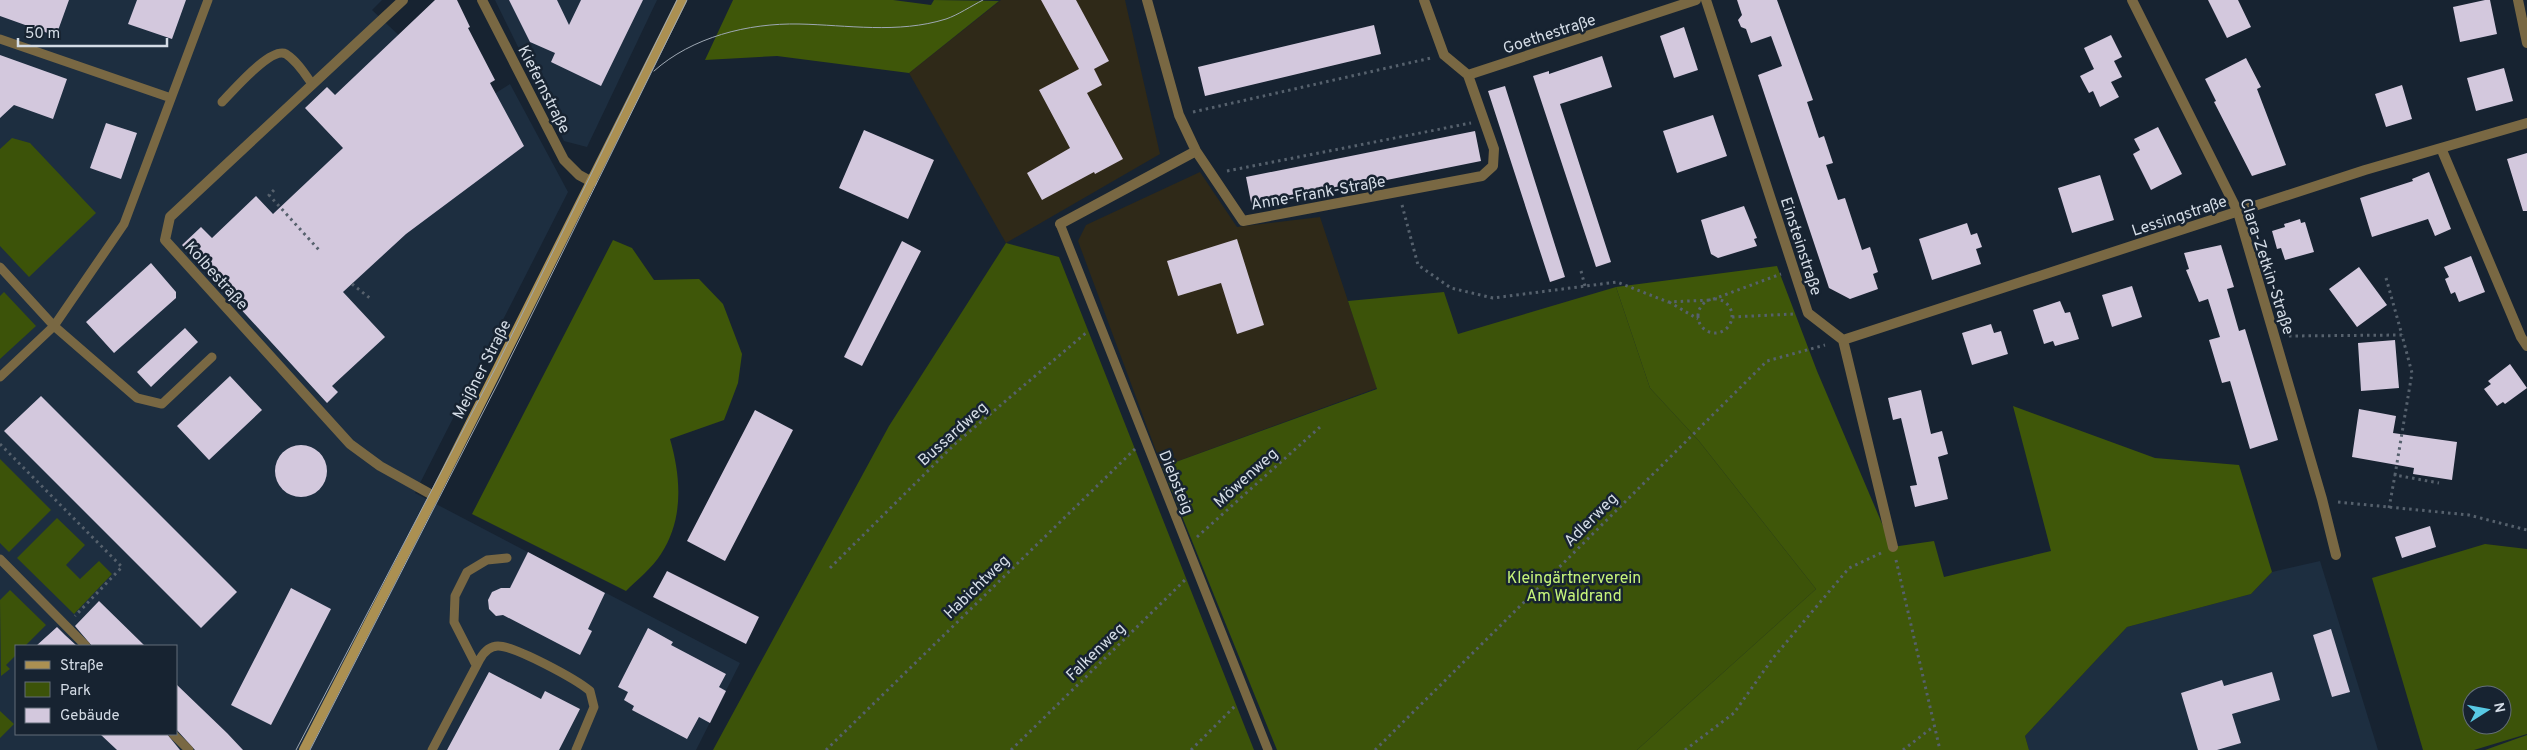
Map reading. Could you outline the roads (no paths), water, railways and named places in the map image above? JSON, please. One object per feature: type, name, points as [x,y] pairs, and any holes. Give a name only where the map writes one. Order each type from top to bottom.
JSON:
[{"type":"main road","name":"Meißner Straße","points":[[304,750],[434,496],[682,0]]},
{"type":"street","name":"Kolbestraße","points":[[403,0],[170,217],[165,240],[350,444],[380,466],[434,496]]},
{"type":"street","name":"Kiefernstraße","points":[[482,0],[564,160],[579,175],[592,182]]},
{"type":"street","name":"Anne-Frank-Straße","points":[[1147,0],[1179,115],[1196,151],[1243,222],[1482,176],[1493,166],[1494,149],[1468,75]]},
{"type":"street","points":[[1424,0],[1444,55],[1468,75]]},
{"type":"street","name":"Goethestraße","points":[[1468,75],[1696,0]]},
{"type":"street","name":"Einsteinstraße","points":[[1706,0],[1808,314],[1843,340]]},
{"type":"street","name":"Clara-Zetkin-Straße","points":[[2132,0],[2238,212],[2322,499],[2336,555]]},
{"type":"street","points":[[2518,0],[2524,12],[2527,43]]},
{"type":"street","name":"Lessingstraße","points":[[1843,340],[2238,212],[2527,123]]},
{"type":"street","points":[[2441,148],[2521,337],[2527,346]]},
{"type":"street","points":[[1060,224],[1196,151]]},
{"type":"street","points":[[1843,340],[1893,547]]},
{"type":"lane","points":[[0,377],[54,326],[124,224],[208,0]]},
{"type":"lane","points":[[0,39],[171,98]]},
{"type":"lane","points":[[222,102],[266,59],[279,53],[285,54],[291,59],[312,84]]},
{"type":"lane","name":"Diebsteig","points":[[1060,224],[1268,750]]},
{"type":"lane","points":[[0,268],[54,326],[137,398],[162,404],[212,357]]},
{"type":"lane","points":[[476,665],[454,622],[455,596],[467,572],[487,560],[507,558]]},
{"type":"lane","points":[[0,559],[85,645]]},
{"type":"lane","points":[[432,750],[476,665],[490,647],[503,646],[531,658],[586,687],[592,696],[594,707],[578,749]]},
{"type":"lane","points":[[173,735],[188,750]]},
{"type":"tram line","points":[[296,750],[496,367],[677,0]]},
{"type":"tram line","points":[[310,750],[499,381],[687,0]]},
{"type":"tram line","points":[[654,71],[686,49],[722,34],[741,29],[780,24],[872,28],[928,24],[960,13],[983,0]]},
{"type":"park label","name":"Kleingärtnerverein Am Waldrand","points":[[1574,586]]}]
